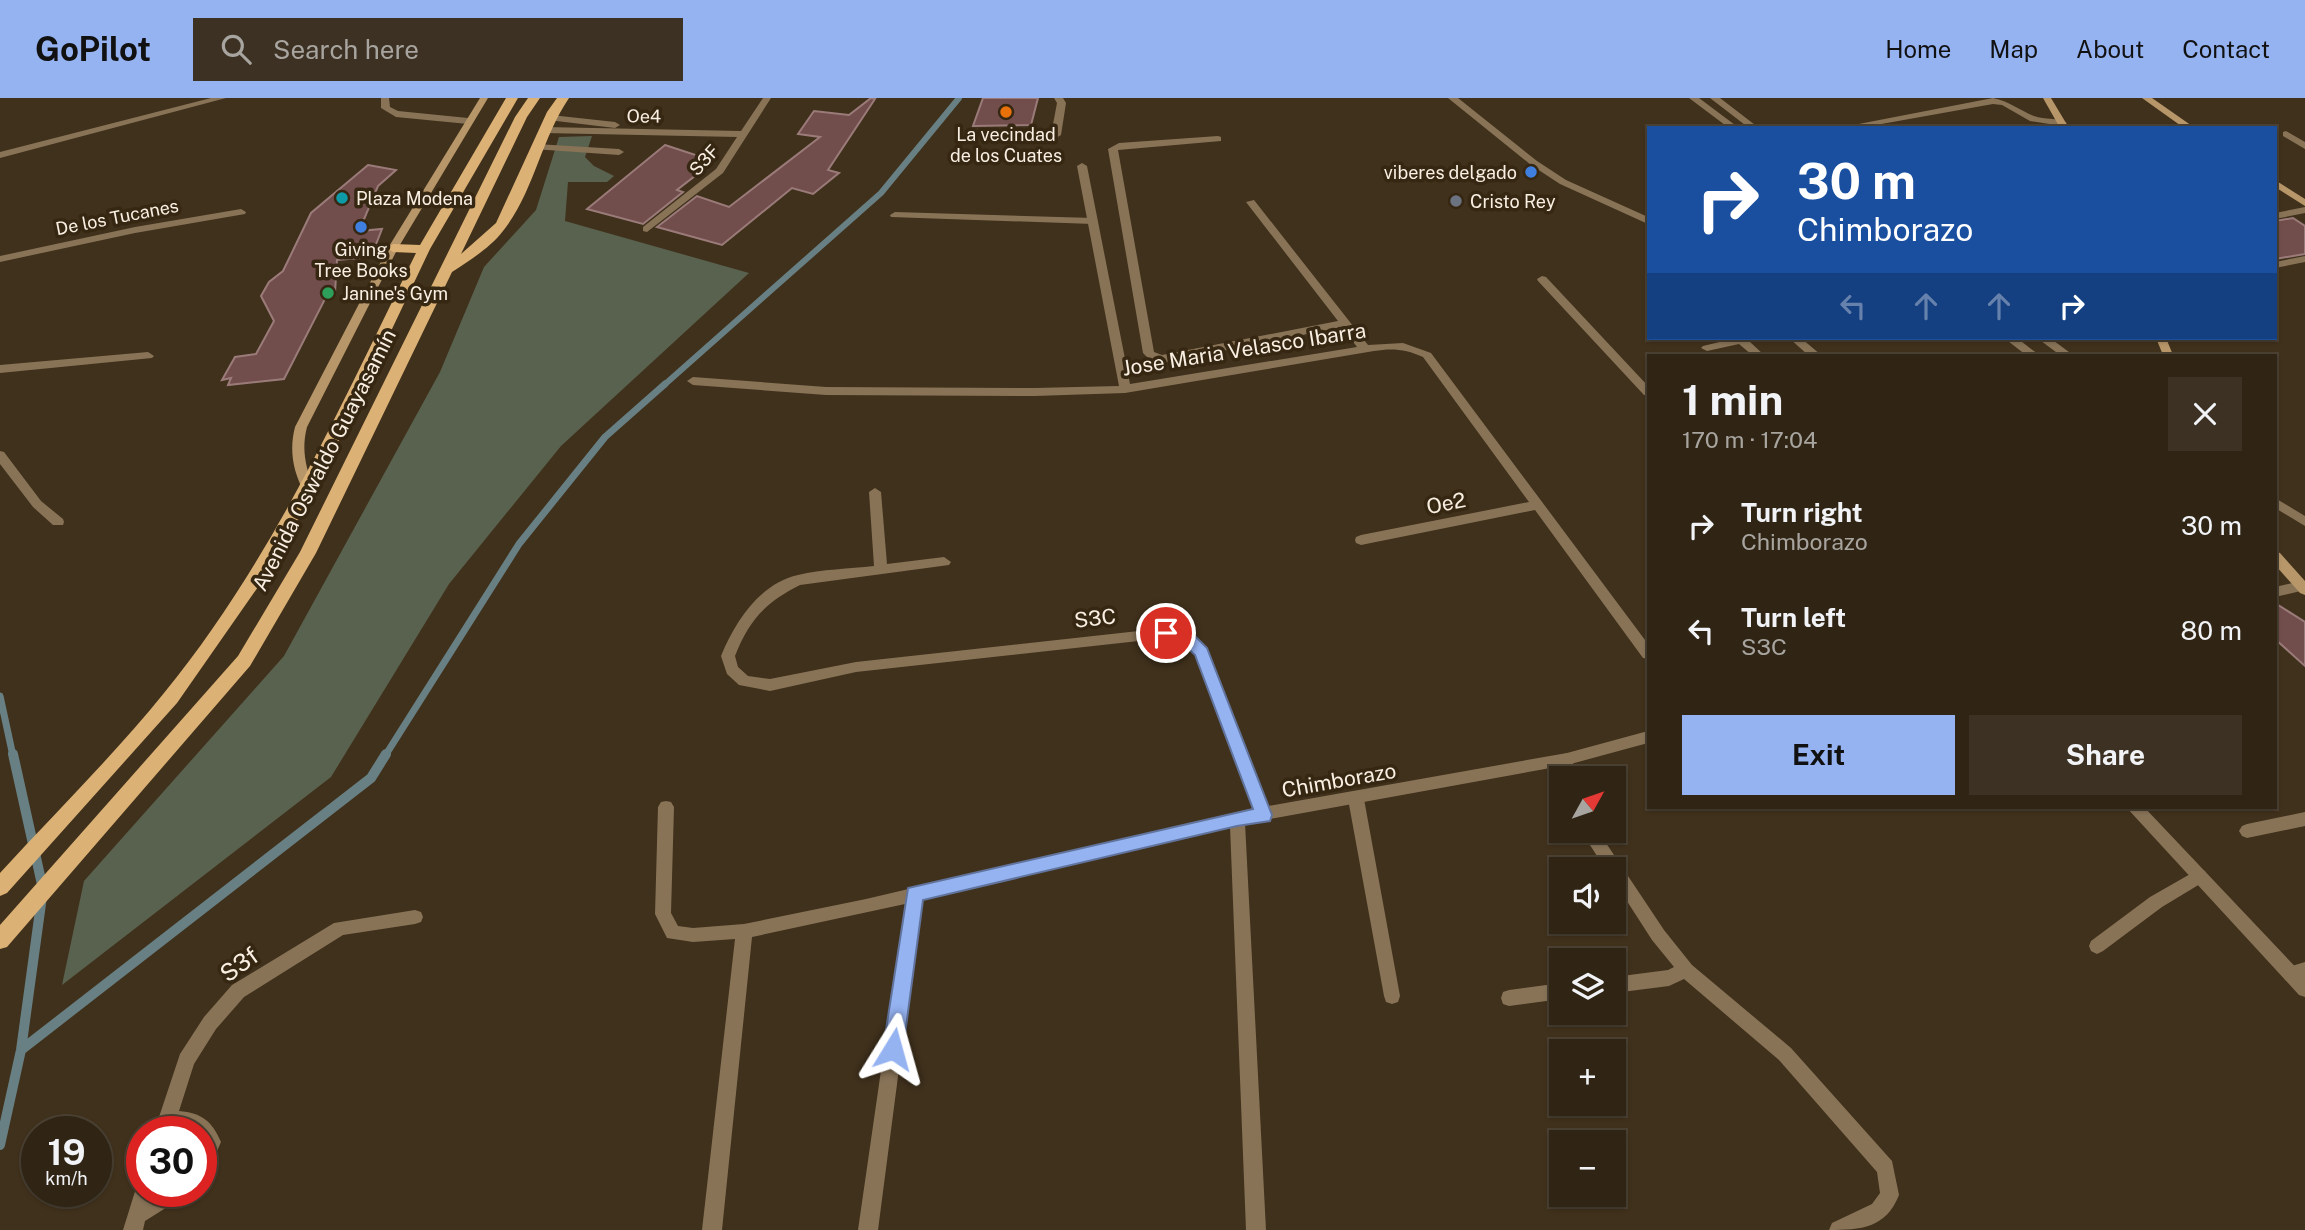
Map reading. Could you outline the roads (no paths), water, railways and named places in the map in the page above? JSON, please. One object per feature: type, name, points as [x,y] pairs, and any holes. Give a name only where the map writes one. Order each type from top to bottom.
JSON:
[{"type":"main road","name":"Avenida Oswaldo Guayasamín","points":[[0,887],[172,698],[253,583],[308,489],[424,249],[512,98]]},
{"type":"main road","name":"Avenida Oswaldo Guayasamín","points":[[0,940],[244,662],[308,553],[521,117],[534,98]]},
{"type":"main road","points":[[446,271],[490,237],[502,223],[547,124],[563,98]]},
{"type":"main road","points":[[393,248],[424,249]]},
{"type":"street","points":[[0,155],[222,98]]},
{"type":"street","points":[[308,489],[296,459],[296,443],[301,427],[393,248],[484,98]]},
{"type":"street","name":"S3F","points":[[647,229],[717,174],[767,98]]},
{"type":"street","points":[[1056,135],[1062,103],[1058,98]]},
{"type":"street","points":[[1452,98],[1553,176],[1647,221]]},
{"type":"street","points":[[1695,99],[1714,98],[1752,126]]},
{"type":"street","points":[[2047,98],[2063,125]]},
{"type":"street","points":[[2146,98],[2188,126]]},
{"type":"street","points":[[385,99],[386,108],[396,114],[471,116]]},
{"type":"street","points":[[1695,99],[1732,126]]},
{"type":"street","points":[[1853,126],[1993,101],[2005,103],[2033,119],[2063,125]]},
{"type":"street","name":"Oe4","points":[[547,124],[625,131],[744,134]]},
{"type":"street","points":[[2286,134],[2305,146]]},
{"type":"street","points":[[1218,139],[1119,146],[1113,149],[1149,353],[1154,358],[1162,359],[1345,323]]},
{"type":"street","points":[[536,147],[619,152]]},
{"type":"street","points":[[1082,166],[1125,389]]},
{"type":"street","points":[[2277,184],[2305,203]]},
{"type":"street","points":[[1251,202],[1365,349]]},
{"type":"street","points":[[2277,216],[2305,210]]},
{"type":"street","name":"De los Tucanes","points":[[0,259],[135,230],[241,212]]},
{"type":"street","points":[[895,215],[1093,221]]},
{"type":"street","points":[[2277,265],[2305,259]]},
{"type":"street","points":[[1542,279],[1647,391]]},
{"type":"street","points":[[1707,348],[1741,340]]},
{"type":"street","points":[[1746,340],[1757,354]]},
{"type":"street","points":[[1798,340],[1814,354]]},
{"type":"street","points":[[2013,340],[2032,354]]},
{"type":"street","points":[[2046,340],[2066,354]]},
{"type":"street","name":"Jose Maria Velasco Ibarra","points":[[693,381],[827,391],[1035,392],[1125,389],[1365,349],[1392,345],[1411,346],[1427,355],[1647,653]]},
{"type":"street","points":[[0,369],[148,356]]},
{"type":"street","points":[[0,456],[37,504],[58,522]]},
{"type":"street","points":[[875,492],[881,569],[944,562]]},
{"type":"street","points":[[2277,503],[2300,518]]},
{"type":"street","name":"Oe2","points":[[1361,540],[1538,505]]},
{"type":"street","points":[[2277,558],[2303,588]]},
{"type":"street","name":"S3C","points":[[881,569],[799,580],[774,592],[746,618],[734,638],[729,656],[732,670],[744,681],[770,685],[856,667],[1166,633],[1185,636],[1202,652],[1264,815]]},
{"type":"street","points":[[2277,592],[2303,588]]},
{"type":"street","name":"Chimborazo","points":[[666,807],[663,914],[673,933],[693,935],[744,931],[1237,818],[1567,760],[1647,737]]},
{"type":"street","points":[[1567,760],[1567,766]]},
{"type":"street","points":[[1356,799],[1392,996]]},
{"type":"street","points":[[2136,809],[2199,876],[2298,972],[2305,989]]},
{"type":"street","points":[[1237,818],[1256,1230]]},
{"type":"street","points":[[2247,831],[2305,819]]},
{"type":"street","points":[[1598,844],[1658,934],[1686,970],[1785,1054],[1885,1168],[1890,1195],[1879,1211],[1839,1230]]},
{"type":"street","points":[[2097,946],[2156,902],[2199,876]]},
{"type":"street","points":[[868,1230],[914,894]]},
{"type":"street","name":"S3f","points":[[168,1116],[186,1060],[210,1023],[238,991],[340,928],[350,924],[415,917]]},
{"type":"street","points":[[712,1230],[744,931]]},
{"type":"street","points":[[1626,984],[1670,978],[1686,970]]},
{"type":"street","points":[[1509,998],[1549,993]]},
{"type":"street","points":[[134,1223],[154,1207]]},
{"type":"waterway","points":[[663,386],[881,193],[959,98]]},
{"type":"waterway","points":[[385,756],[519,544],[605,437],[665,384]]},
{"type":"waterway","points":[[0,696],[13,756]]},
{"type":"waterway","points":[[13,754],[43,889],[21,1050]]},
{"type":"waterway","points":[[21,1050],[371,778],[386,754]]},
{"type":"waterway","points":[[0,1145],[21,1050]]},
{"type":"place","name":"La vecindad de los Cuates","points":[[1006,112]]},
{"type":"place","name":"viberes delgado","points":[[1531,172]]},
{"type":"place","name":"Plaza Modena","points":[[342,198]]},
{"type":"place","name":"Cristo Rey","points":[[1456,201]]},
{"type":"place","name":"Giving Tree Books","points":[[361,227]]},
{"type":"place","name":"Janine's Gym","points":[[328,293]]}]
